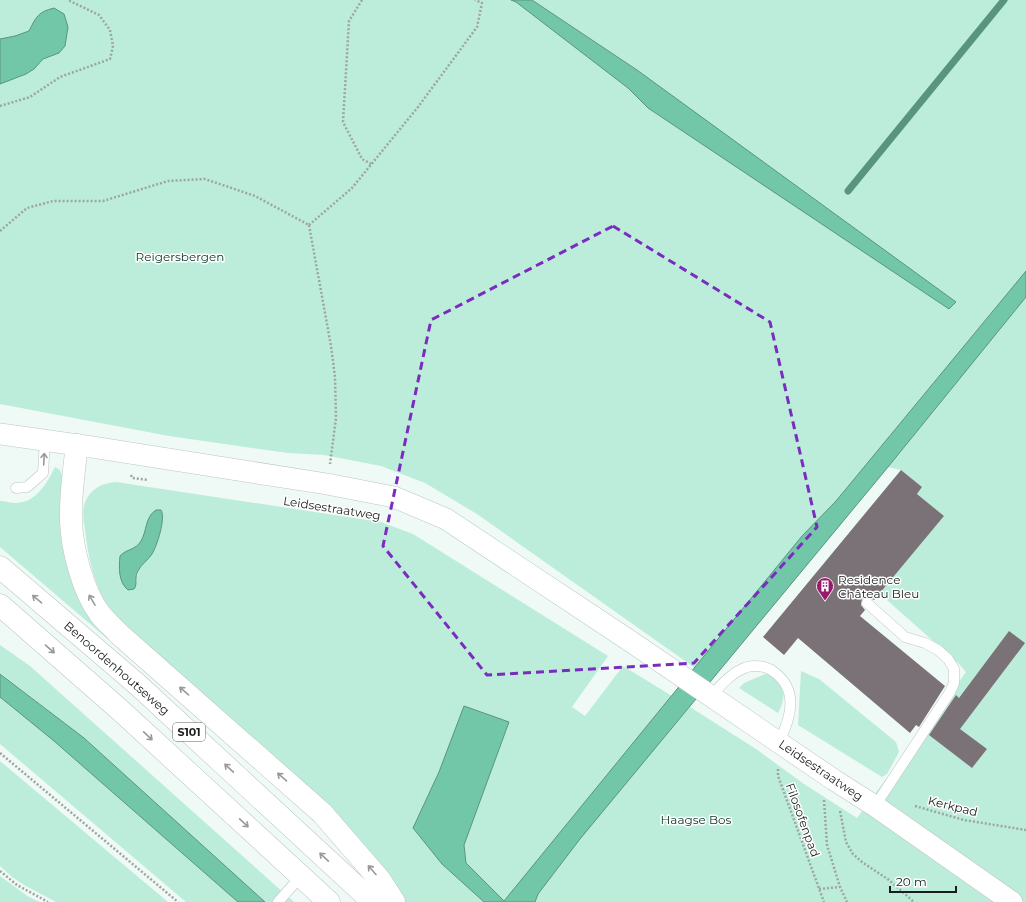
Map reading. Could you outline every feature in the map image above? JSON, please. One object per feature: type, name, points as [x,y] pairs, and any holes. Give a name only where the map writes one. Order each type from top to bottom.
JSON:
[{"type":"main road","points":[[77,445],[72,488],[71,522],[81,574],[87,592],[100,613],[119,634],[322,813],[380,880],[394,902]]},
{"type":"main road","name":"Benoordenhoutseweg","points":[[0,567],[138,685],[374,902]]},
{"type":"main road","name":"S101","points":[[0,605],[126,715],[329,902]]},
{"type":"street","name":"Leidsestraatweg","points":[[0,434],[327,484],[394,497],[446,518],[875,806],[1012,902]]},
{"type":"lane","points":[[16,488],[27,488],[43,473],[44,440]]},
{"type":"lane","points":[[867,603],[905,637],[926,643],[938,650],[948,659],[954,670],[954,683],[950,692],[875,806]]},
{"type":"lane","points":[[711,696],[733,674],[747,668],[759,666],[772,670],[782,678],[787,685],[790,697],[789,718],[786,729],[779,742]]},
{"type":"lane","points":[[280,900],[301,876]]},
{"type":"path","points":[[0,106],[30,97],[60,77],[110,59],[113,46],[110,30],[99,15],[75,2],[68,0]]},
{"type":"path","points":[[362,0],[349,21],[344,122],[362,159],[371,164]]},
{"type":"path","points":[[309,225],[352,188],[418,106],[477,27],[482,3],[475,0]]},
{"type":"path","points":[[0,231],[27,208],[53,201],[103,201],[168,181],[205,179],[255,196],[309,225]]},
{"type":"path","points":[[309,225],[335,377],[336,418],[327,484]]},
{"type":"path","points":[[115,451],[132,478],[155,481]]},
{"type":"path","name":"Filosofenpad","points":[[779,742],[778,776],[824,902]]},
{"type":"path","points":[[0,753],[178,902]]},
{"type":"path","points":[[829,776],[827,845],[840,887],[847,902]]},
{"type":"path","points":[[829,776],[846,842],[853,854],[862,862],[889,880],[914,902]]},
{"type":"path","name":"Kerkpad","points":[[875,806],[901,802],[964,820],[1026,830]]},
{"type":"path","points":[[0,871],[17,885],[48,902]]},
{"type":"path","points":[[819,889],[840,887]]},
{"type":"highlighted area","points":[[613,226],[770,322],[817,527],[694,663],[487,675],[383,546],[431,320]]},
{"type":"green space","name":"Reigersbergen","points":[[0,0],[511,0],[516,2],[628,88],[648,108],[949,309],[955,302],[637,70],[532,0],[1026,0],[1026,271],[836,501],[802,536],[695,668],[477,514],[425,483],[381,466],[324,455],[288,453],[169,436],[0,404],[0,84],[26,74],[34,69],[43,59],[50,57],[66,37],[68,27],[34,21],[29,31],[0,39]]},
{"type":"green space","name":"Haagse Bos","points":[[1026,297],[1026,902],[517,902],[690,707],[756,749],[804,784],[857,818],[966,672],[959,664],[879,593],[944,516],[917,494],[922,487],[901,470],[888,467]]},
{"type":"green space","points":[[55,467],[60,470],[64,480],[93,619],[110,641],[0,547],[0,501],[16,503],[29,500],[40,491]]},
{"type":"green space","points":[[116,482],[381,522],[413,534],[608,656],[572,707],[585,716],[623,666],[672,696],[504,901],[466,863],[464,845],[509,722],[439,772],[413,828],[442,864],[484,902],[400,902],[386,881],[380,863],[124,623],[106,603],[99,590],[91,565],[83,512],[86,500],[92,492],[100,486]],"holes":[[[162,512],[162,527],[157,543],[151,556],[140,569],[137,582],[120,578],[120,556],[137,547]]]},
{"type":"green space","points":[[0,645],[30,666],[294,902],[265,902],[84,738],[0,673]]},
{"type":"green space","points":[[801,671],[819,679],[896,742],[899,752],[887,774],[882,777],[798,725]]},
{"type":"green space","points":[[765,674],[778,679],[783,689],[783,701],[778,713],[739,688],[744,683]]},
{"type":"green space","points":[[0,697],[54,741],[238,902],[186,902],[0,744]]},
{"type":"green space","points":[[0,761],[168,902],[56,902],[12,877],[0,866]]},
{"type":"green space","points":[[0,876],[29,897],[40,902],[0,902]]},
{"type":"shaded area","points":[[511,0],[532,0],[637,70],[956,302],[949,309],[648,108],[628,88],[516,2]]},
{"type":"shaded area","points":[[54,8],[64,14],[68,27],[65,46],[59,53],[43,59],[34,69],[26,74],[0,84],[0,39],[29,31],[41,13]]},
{"type":"shaded area","points":[[1026,271],[1026,297],[888,467],[580,839],[538,894],[535,902],[484,902],[442,864],[413,828],[439,772],[464,706],[509,722],[464,845],[466,863],[504,901],[802,536],[836,501]]},
{"type":"shaded area","points":[[156,510],[161,510],[162,519],[156,545],[152,554],[137,573],[136,585],[134,589],[128,590],[122,583],[121,579],[119,569],[120,556],[139,544],[150,516]]},
{"type":"shaded area","points":[[0,674],[84,738],[265,902],[238,902],[54,741],[0,697]]},
{"type":"building","name":"Residence Château Bleu","points":[[901,470],[922,487],[917,494],[944,516],[874,600],[868,597],[862,599],[861,605],[865,610],[860,616],[945,686],[919,727],[916,725],[910,733],[798,638],[784,655],[763,637]]},
{"type":"building","points":[[1009,631],[1025,643],[960,729],[987,749],[972,768],[929,735],[956,695],[959,698]]},
{"type":"waterway","points":[[848,191],[1004,0]]},
{"type":"place","name":"Residence Château Bleu","points":[[825,601]]}]
